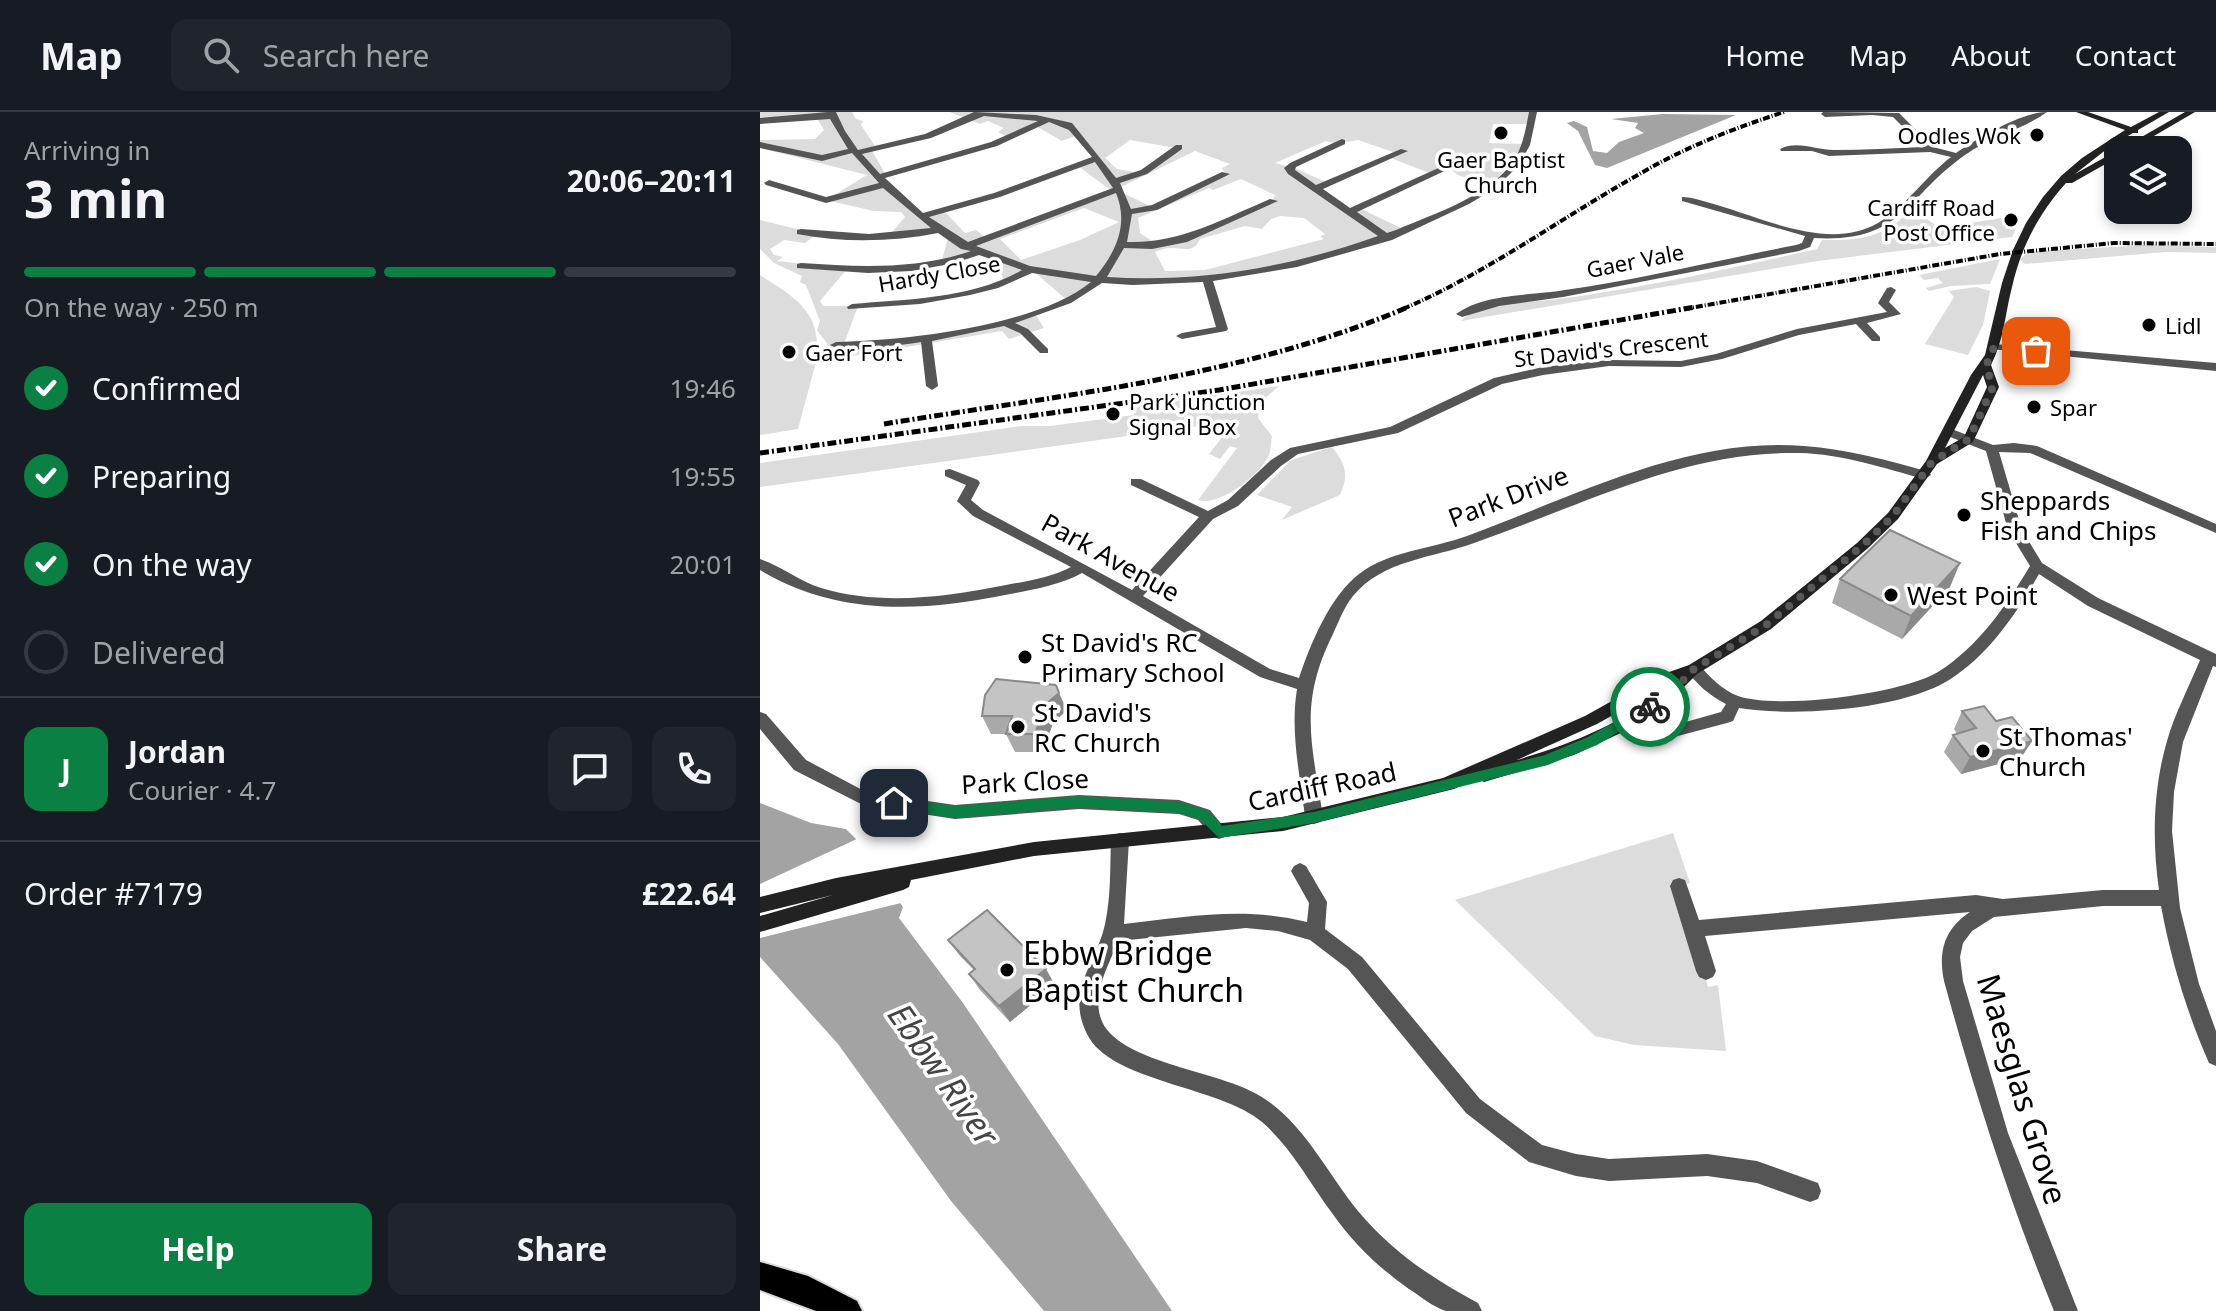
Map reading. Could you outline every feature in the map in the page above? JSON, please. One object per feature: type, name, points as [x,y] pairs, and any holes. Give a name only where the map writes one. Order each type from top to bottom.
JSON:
[{"type":"main road","points":[[2080,112],[2148,136]]},
{"type":"main road","name":"Cardiff Road","points":[[760,905],[836,886],[1034,849],[1219,832],[1314,817],[1548,760],[1592,741],[1674,690],[1694,669],[1766,625],[1862,546],[1893,516],[1928,468],[1977,375],[1986,366],[1994,347],[2007,283],[2022,235],[2050,192],[2083,159],[2165,112]]},
{"type":"main road","name":"Cardiff Road","points":[[2148,136],[2191,112]]},
{"type":"main road","name":"Cardiff Road","points":[[2050,192],[2104,160]]},
{"type":"main road","name":"Cardiff Road","points":[[1928,468],[1969,439],[1993,387],[1986,366]]},
{"type":"main road","name":"Cardiff Road","points":[[760,924],[970,862]]},
{"type":"main road","points":[[760,1276],[808,1291],[847,1311]]},
{"type":"street","points":[[760,145],[822,158],[928,136],[983,112],[1046,120],[1076,129],[1126,200],[1126,233],[1121,245],[1101,279],[1068,301],[1003,322],[926,339],[873,345],[836,345]]},
{"type":"street","points":[[826,200],[994,144],[1059,112]]},
{"type":"street","points":[[760,121],[832,114],[855,152],[882,181],[938,230],[970,250],[1031,269],[1139,281],[1207,277],[1275,267],[1388,238],[1495,184],[1514,166],[1525,149],[1533,112]]},
{"type":"street","points":[[1825,114],[1872,112],[1896,115],[1930,149]]},
{"type":"street","name":"Gaer Vale","points":[[1685,199],[1811,235],[1836,237],[1862,234],[1883,226],[1957,156],[1982,140],[2043,112]]},
{"type":"street","points":[[1342,142],[1289,168],[1388,238]]},
{"type":"street","points":[[801,266],[855,270],[941,264],[1117,186],[1144,172],[1179,147]]},
{"type":"street","points":[[1784,149],[1812,148],[1829,153],[1930,149],[1957,156]]},
{"type":"street","points":[[1315,189],[1404,151]]},
{"type":"street","points":[[822,158],[834,168]]},
{"type":"street","points":[[921,216],[997,195],[1096,159]]},
{"type":"street","points":[[1349,212],[1448,167]]},
{"type":"street","points":[[1128,212],[1154,208],[1225,174]]},
{"type":"street","points":[[769,183],[826,200],[857,205]]},
{"type":"street","points":[[1121,245],[1166,245],[1273,201]]},
{"type":"street","points":[[801,232],[858,238],[911,237],[938,230]]},
{"type":"street","name":"Gaer Vale","points":[[1462,314],[1478,307],[1545,294],[1563,294],[1799,248],[1806,245],[1811,235]]},
{"type":"street","name":"Hardy Close","points":[[852,307],[972,291],[1013,280],[1031,269]]},
{"type":"street","points":[[1182,336],[1222,329],[1207,277]]},
{"type":"street","name":"St David's Crescent","points":[[1135,596],[1208,516],[1233,503],[1276,463],[1294,451],[1394,430],[1498,381],[1543,371],[1609,363],[1681,364],[1718,357],[1797,332],[1895,314],[1883,303],[1891,290]]},
{"type":"street","points":[[1858,320],[1876,339]]},
{"type":"street","points":[[1003,322],[1024,331],[1044,351]]},
{"type":"street","points":[[926,339],[932,386]]},
{"type":"street","points":[[1994,347],[2216,367]]},
{"type":"street","points":[[1949,432],[1992,449],[2033,449],[2216,529]]},
{"type":"street","name":"Park Drive","points":[[1314,817],[1304,736],[1305,686],[1319,647],[1341,602],[1367,574],[1484,534],[1614,481],[1704,457],[1799,447],[1928,468]]},
{"type":"street","points":[[1992,449],[2015,530],[2037,566],[2093,602],[2212,659],[2172,752],[2163,799],[2163,849],[2168,898],[2197,1011],[2216,1056]]},
{"type":"street","name":"Park Avenue","points":[[950,473],[973,483],[964,501],[978,513],[1135,596],[1265,673],[1305,686]]},
{"type":"street","points":[[1136,482],[1208,516]]},
{"type":"street","points":[[760,564],[804,588],[848,599],[932,603],[962,600],[1067,577],[1082,567]]},
{"type":"street","points":[[1694,669],[1712,689],[1735,701],[1784,706],[1904,693],[1940,679],[1975,652],[2007,617],[2037,566]]},
{"type":"street","points":[[1674,731],[1727,717],[1735,701]]},
{"type":"street","name":"Park Close","points":[[760,718],[800,765],[863,798],[955,812],[1079,802],[1179,807],[1204,815],[1219,832]]},
{"type":"street","points":[[1120,840],[1113,933],[1091,983],[1090,1009],[1096,1032],[1115,1051],[1254,1104],[1278,1122],[1375,1248],[1428,1290],[1470,1311]]},
{"type":"street","points":[[1300,871],[1318,902],[1315,933]]},
{"type":"street","points":[[1679,886],[1706,971]]},
{"type":"street","name":"Maesglas Grove","points":[[2066,1311],[2002,1149],[1976,1064],[1950,956],[1959,932],[1978,913],[2003,907],[2103,898],[2168,898]]},
{"type":"street","name":"Maesglas Grove","points":[[1693,929],[1976,903],[2003,907]]},
{"type":"street","points":[[1113,933],[1246,920],[1278,923],[1315,933],[1355,963],[1473,1106],[1537,1154],[1609,1170],[1707,1165],[1757,1172],[1810,1191]]},
{"type":"shaded area","points":[[760,112],[852,112],[856,119],[863,121],[861,125],[877,149],[872,151],[886,175],[879,177],[920,216],[943,210],[965,233],[976,230],[986,238],[1112,191],[1078,166],[1095,159],[1080,134],[1062,141],[1036,126],[1010,138],[998,132],[1004,128],[988,121],[980,124],[950,112],[1533,112],[1531,124],[1493,124],[1489,143],[1526,144],[1491,186],[1458,175],[1448,167],[1432,174],[1388,157],[1396,153],[1358,140],[1337,144],[1326,141],[1275,163],[1328,183],[1316,188],[1349,212],[1359,208],[1405,230],[1275,267],[1170,280],[1101,279],[1068,301],[1032,270],[1005,282],[994,259],[976,253],[941,264],[948,237],[938,230],[887,238],[905,217],[901,212],[874,211],[826,200],[867,175],[760,148],[760,140],[815,139],[824,130],[816,117],[760,121]],"holes":[[[1130,140],[1176,148],[1141,173],[1117,169],[1105,158]],[[1195,151],[1230,164],[1222,168],[1225,173],[1154,208],[1121,192],[1119,188]],[[1241,179],[1275,195],[1272,201],[1171,243],[1152,241],[1140,233],[1138,218],[1209,188],[1213,190]],[[1084,208],[1119,222],[1080,240],[1021,260],[1000,239]],[[1280,216],[1304,218],[1325,234],[1320,236],[1324,239],[1205,270],[1165,271],[1155,252],[1168,248],[1191,249],[1200,239],[1245,226],[1262,229],[1271,219]]]},
{"type":"shaded area","points":[[1912,209],[1940,228],[2001,218],[2013,224],[2015,231],[2012,237],[1818,261],[1461,321],[1490,307],[1649,284],[1817,249],[1822,240],[1871,236],[1891,226]]},
{"type":"shaded area","points":[[760,220],[817,234],[805,243],[784,240],[770,249],[774,255],[783,257],[777,261],[847,269],[820,301],[823,306],[858,306],[844,344],[940,335],[1034,312],[1044,328],[1009,339],[1002,331],[816,362],[798,429],[760,435],[760,275],[804,308],[815,330],[816,360],[828,345],[817,330],[820,321],[806,285],[800,282],[802,276],[774,263],[760,249]]},
{"type":"shaded area","points":[[2144,245],[2216,247],[2216,253],[2166,252],[2025,264],[2020,259],[2029,252]]},
{"type":"shaded area","points":[[2000,259],[1990,284],[1951,286],[1929,291],[1926,288],[1943,283],[1938,278],[1924,280],[1919,275]]},
{"type":"shaded area","points":[[1976,287],[1990,291],[1983,325],[1968,355],[1925,344],[1954,297],[1949,291]]},
{"type":"shaded area","points":[[1279,386],[1259,403],[1258,418],[1272,436],[1265,463],[1239,487],[1207,501],[1198,500],[1237,448],[1230,446],[1220,459],[1209,454],[1223,436],[1228,422],[760,487],[760,463],[1022,426],[1050,426],[1134,415],[1134,407]]},
{"type":"shaded area","points":[[1332,447],[1345,470],[1340,495],[1282,520],[1292,507],[1257,495],[1291,460]]},
{"type":"shaded area","points":[[1673,833],[1690,883],[1679,886],[1708,987],[1718,985],[1726,1051],[1634,1045],[1595,1036],[1455,900]]},
{"type":"water","points":[[1663,114],[1736,115],[1607,168],[1595,165],[1578,131],[1567,123],[1574,121],[1587,127],[1593,151],[1607,153],[1619,142],[1644,133],[1635,128],[1638,123],[1611,119]]},
{"type":"water","name":"Ebbw River","points":[[760,803],[811,823],[846,829],[855,838],[903,907],[899,918],[963,1003],[1172,1311],[1044,1311],[951,1201],[838,1044],[760,957]]},
{"type":"pier","points":[[859,838],[905,902],[760,938],[760,884]]},
{"type":"building","points":[[1890,530],[1960,563],[1911,616],[1840,579]]},
{"type":"building","points":[[996,679],[1056,685],[1059,693],[1045,705],[1035,734],[1006,734],[1012,716],[982,716],[985,695]]},
{"type":"building","points":[[1984,706],[1996,721],[2012,717],[2032,741],[1970,757],[1953,735],[1976,728],[1962,711]]},
{"type":"building","name":"Ebbw Bridge Baptist Church","points":[[987,910],[1046,969],[999,1006],[969,974],[975,969],[948,940]]},
{"type":"railway","points":[[1404,308],[1465,278],[1677,154],[1784,112]]},
{"type":"railway","points":[[1684,309],[2000,254],[2114,243],[2216,244]]},
{"type":"railway","points":[[1404,308],[1408,307]]},
{"type":"railway","points":[[760,453],[1219,390],[1695,307]]},
{"type":"railway","points":[[884,424],[1083,393],[1216,368],[1345,331],[1404,308]]},
{"type":"way so far","points":[[1650,707],[1674,690],[1694,669],[1766,625],[1862,546],[1893,516],[1932,462],[1969,439],[1993,387],[1986,366],[1994,347],[2036,351]]},
{"type":"place","name":"Gaer Baptist Church","points":[[1501,133]]},
{"type":"place","name":"Oodles Wok","points":[[2037,135]]},
{"type":"place","name":"Cardiff Road Post Office","points":[[2011,220]]},
{"type":"place","name":"Lidl","points":[[2149,325]]},
{"type":"place","name":"Gaer Fort","points":[[789,352]]},
{"type":"place","name":"Spar","points":[[2034,407]]},
{"type":"place","name":"Park Junction Signal Box","points":[[1113,414]]},
{"type":"place","name":"Sheppards Fish and Chips","points":[[1964,515]]},
{"type":"place","name":"West Point","points":[[1891,595]]},
{"type":"place","name":"St David's RC Primary School","points":[[1025,657]]},
{"type":"place","name":"St David's RC Church","points":[[1018,727]]},
{"type":"place","name":"St Thomas' Church","points":[[1983,751]]},
{"type":"place","name":"Ebbw Bridge Baptist Church","points":[[1007,970]]},
{"type":"route","points":[[894,803],[955,812],[1117,802],[1179,807],[1204,815],[1219,832],[1246,829],[1314,817],[1548,760],[1592,741],[1650,707]]}]
